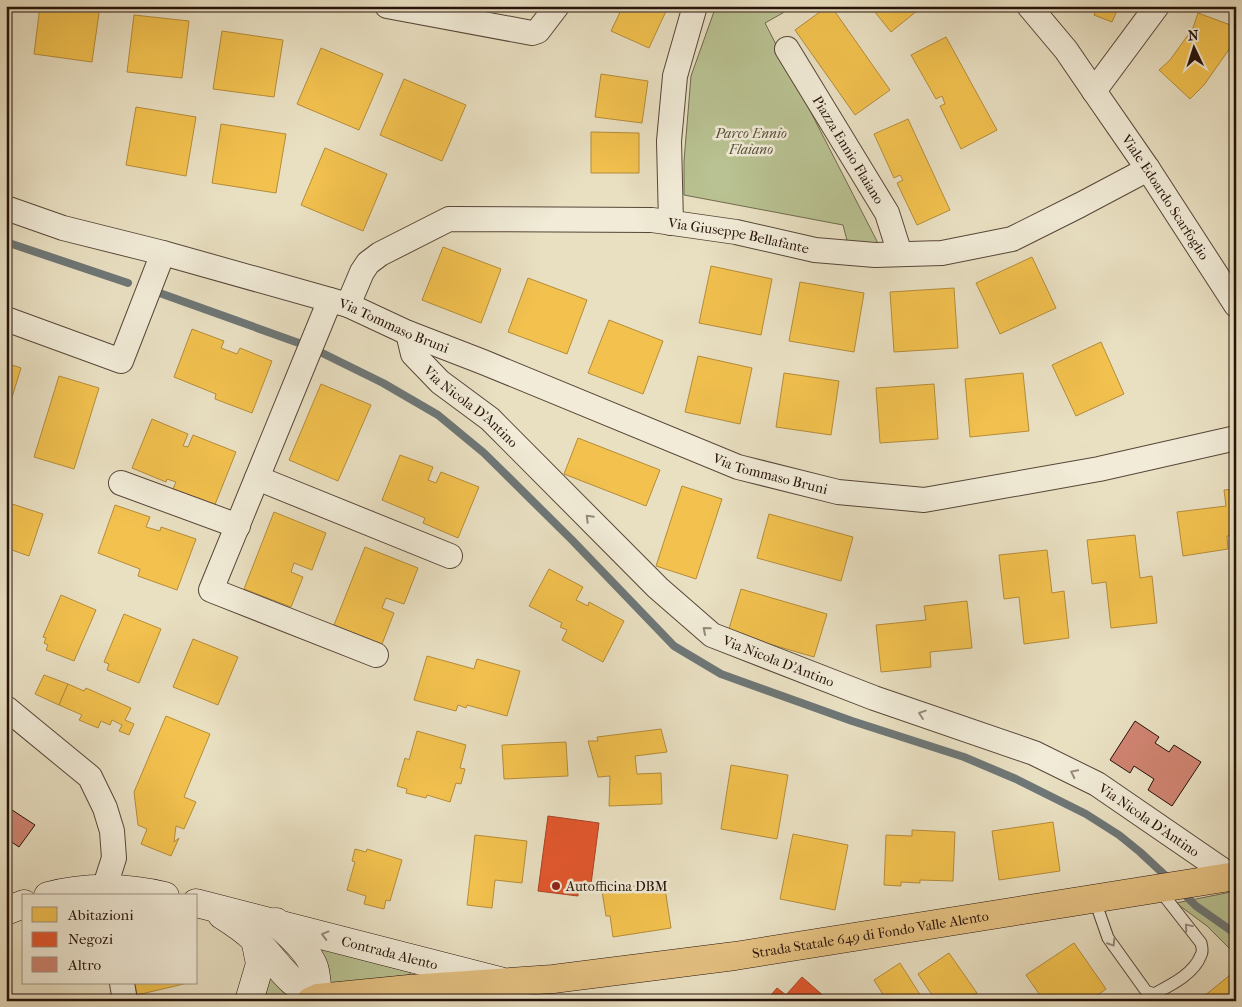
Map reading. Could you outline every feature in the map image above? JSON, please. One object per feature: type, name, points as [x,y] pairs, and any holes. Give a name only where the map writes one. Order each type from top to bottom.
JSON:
[{"type":"main road","name":"Strada Statale 649 di Fondo Valle Alento","points":[[318,1000],[409,989],[553,980],[756,953],[1233,876]]},
{"type":"main road","points":[[56,894],[129,890],[153,894]]},
{"type":"main road","name":"Contrada Alento","points":[[202,904],[265,931],[504,982]]},
{"type":"main road","points":[[6,911],[22,905]]},
{"type":"main road","points":[[249,1001],[260,964],[265,931],[296,942],[310,960],[316,977],[318,1000]]},
{"type":"main road","name":"Strada Statale 649 di Fondo Valle Alento","points":[[431,1001],[504,982]]},
{"type":"street","points":[[387,6],[419,9],[532,32],[538,31],[558,6]]},
{"type":"street","points":[[671,223],[669,141],[675,76],[695,6]]},
{"type":"street","name":"Viale Edoardo Scarfoglio","points":[[1028,6],[1066,50],[1148,168],[1236,305]]},
{"type":"street","points":[[1094,91],[1157,6]]},
{"type":"street","name":"Piazza Ennio Flaiano","points":[[787,49],[887,214],[900,254]]},
{"type":"street","name":"Via Giuseppe Bellafante","points":[[339,303],[368,263],[380,254],[449,219],[652,220],[736,232],[815,250],[875,255],[942,253],[1012,239],[1148,168]]},
{"type":"street","name":"Via Tommaso Bruni","points":[[6,208],[63,228],[164,253],[339,303],[408,333],[738,467],[838,492],[924,500],[1099,469],[1236,438]]},
{"type":"street","points":[[6,318],[121,361],[164,253]]},
{"type":"street","name":"Via Tommaso Bruni","points":[[339,303],[315,337],[211,590],[376,655]]},
{"type":"street","name":"Via Nicola D'Antino","points":[[408,333],[413,354],[440,382],[490,419],[658,588],[712,635],[874,698],[1034,753],[1097,784],[1233,876]]},
{"type":"street","points":[[257,478],[450,556]]},
{"type":"street","points":[[121,483],[238,526]]},
{"type":"street","points":[[6,708],[90,777],[105,808],[112,830],[114,858],[105,892]]},
{"type":"street","points":[[122,984],[125,1001]]},
{"type":"lane","points":[[1094,898],[1108,938],[1146,991],[1154,994],[1175,983],[1195,966],[1202,954],[1201,943],[1149,889]]},
{"type":"green space","name":"Parco Ennio Flaiano","points":[[716,6],[795,6],[765,23],[880,247],[849,248],[843,225],[684,195],[684,161],[691,76]]},
{"type":"green space","points":[[1231,892],[1236,895],[1236,955],[1207,926],[1176,903]]},
{"type":"green space","points":[[303,934],[412,972],[409,975],[327,984]]},
{"type":"green space","points":[[267,966],[295,997],[285,1001],[258,1001]]},
{"type":"building: Abitazioni","points":[[40,6],[100,6],[92,62],[34,54]]},
{"type":"building: Abitazioni","points":[[623,6],[662,6],[667,9],[649,48],[611,31]]},
{"type":"building: Abitazioni","points":[[828,6],[831,6],[890,90],[855,115],[795,30]]},
{"type":"building: Abitazioni","points":[[870,6],[923,6],[891,32]]},
{"type":"building: Abitazioni","points":[[1085,6],[1119,6],[1112,22],[1094,15],[1096,10]]},
{"type":"building: Abitazioni","points":[[1198,13],[1236,27],[1236,35],[1230,48],[1204,85],[1190,99],[1159,70],[1170,60],[1193,28]]},
{"type":"building: Abitazioni","points":[[134,15],[189,21],[182,78],[127,72]]},
{"type":"building: Abitazioni","points":[[222,31],[283,40],[274,97],[213,89]]},
{"type":"building: Abitazioni","points":[[946,37],[997,130],[961,149],[940,106],[945,104],[942,96],[936,99],[911,55]]},
{"type":"building: Abitazioni","points":[[321,48],[383,74],[359,130],[297,104]]},
{"type":"building: Abitazioni","points":[[601,74],[648,81],[642,123],[595,117]]},
{"type":"building: Abitazioni","points":[[404,79],[466,105],[442,161],[380,135]]},
{"type":"building: Abitazioni","points":[[136,107],[196,117],[186,176],[126,165]]},
{"type":"building: Abitazioni","points":[[908,119],[950,210],[917,225],[897,183],[903,180],[900,175],[894,178],[874,134]]},
{"type":"building: Abitazioni","points":[[221,124],[286,134],[276,193],[212,183]]},
{"type":"building: Abitazioni","points":[[591,132],[639,133],[639,173],[591,173]]},
{"type":"building: Abitazioni","points":[[325,148],[387,174],[363,231],[301,205]]},
{"type":"building: Abitazioni","points":[[443,247],[501,269],[481,323],[422,300]]},
{"type":"building: Abitazioni","points":[[1032,257],[1056,308],[1000,334],[976,283]]},
{"type":"building: Abitazioni","points":[[711,266],[772,279],[761,335],[699,323]]},
{"type":"building: Abitazioni","points":[[528,278],[587,300],[567,354],[508,332]]},
{"type":"building: Abitazioni","points":[[800,282],[864,293],[854,352],[789,341]]},
{"type":"building: Abitazioni","points":[[954,288],[958,348],[894,352],[890,292]]},
{"type":"building: Abitazioni","points":[[609,320],[663,341],[643,394],[588,373]]},
{"type":"building: Abitazioni","points":[[192,329],[224,341],[221,348],[237,354],[240,348],[272,361],[252,413],[215,399],[216,394],[174,377]]},
{"type":"building: Abitazioni","points":[[1101,342],[1124,394],[1076,416],[1052,365]]},
{"type":"building: Abitazioni","points":[[698,356],[752,368],[740,424],[685,412]]},
{"type":"building: Abitazioni","points":[[6,363],[21,368],[6,417]]},
{"type":"building: Abitazioni","points":[[784,373],[839,381],[831,435],[776,427]]},
{"type":"building: Abitazioni","points":[[1023,373],[1029,431],[970,437],[965,379]]},
{"type":"building: Abitazioni","points":[[59,376],[99,388],[74,469],[34,457]]},
{"type":"building: Abitazioni","points":[[321,384],[371,405],[338,481],[289,460]]},
{"type":"building: Abitazioni","points":[[934,384],[938,439],[880,443],[876,388]]},
{"type":"building: Abitazioni","points":[[152,419],[188,434],[183,446],[188,447],[193,435],[236,452],[214,507],[172,491],[176,482],[167,479],[166,482],[132,468]]},
{"type":"building: Abitazioni","points":[[578,438],[660,470],[646,506],[564,474]]},
{"type":"building: Abitazioni","points":[[400,455],[433,467],[428,480],[436,483],[441,472],[479,487],[458,538],[423,523],[425,518],[382,500]]},
{"type":"building: Abitazioni","points":[[682,486],[722,499],[696,579],[656,566]]},
{"type":"building: Abitazioni","points":[[1236,489],[1236,535],[1227,536],[1228,549],[1183,556],[1177,512],[1226,506],[1224,490]]},
{"type":"building: Abitazioni","points":[[6,502],[43,514],[29,556],[6,548]]},
{"type":"building: Abitazioni","points":[[115,505],[150,517],[146,527],[160,531],[161,527],[196,539],[177,590],[138,576],[140,569],[98,553]]},
{"type":"building: Abitazioni","points":[[274,512],[326,533],[312,570],[294,563],[291,572],[303,577],[291,607],[244,589]]},
{"type":"building: Abitazioni","points":[[769,514],[853,537],[841,581],[757,558]]},
{"type":"building: Abitazioni","points":[[1135,535],[1140,578],[1152,576],[1157,623],[1111,628],[1106,582],[1092,584],[1087,540]]},
{"type":"building: Abitazioni","points":[[365,547],[418,568],[404,604],[386,598],[382,608],[394,613],[382,644],[334,625]]},
{"type":"building: Abitazioni","points":[[1047,550],[1052,593],[1064,591],[1069,638],[1024,644],[1019,597],[1004,599],[999,555]]},
{"type":"building: Abitazioni","points":[[549,569],[583,587],[576,600],[588,606],[589,602],[624,621],[603,662],[562,640],[567,630],[560,627],[562,623],[529,606]]},
{"type":"building: Abitazioni","points":[[741,589],[827,614],[814,657],[728,632]]},
{"type":"building: Abitazioni","points":[[61,595],[96,610],[74,661],[46,650],[48,645],[44,643],[46,638],[43,637]]},
{"type":"building: Abitazioni","points":[[967,601],[972,648],[930,652],[931,667],[881,672],[876,625],[926,620],[924,606]]},
{"type":"building: Abitazioni","points":[[124,614],[161,629],[139,683],[107,670],[109,664],[104,662]]},
{"type":"building: Abitazioni","points":[[193,639],[238,657],[218,705],[173,687]]},
{"type":"building: Abitazioni","points":[[427,656],[474,669],[477,659],[520,671],[507,716],[467,705],[466,708],[458,705],[456,711],[414,700]]},
{"type":"building: Abitazioni","points":[[44,675],[68,684],[59,705],[35,694]]},
{"type":"building: Abitazioni","points":[[68,684],[84,691],[86,688],[131,708],[125,720],[134,724],[129,735],[119,731],[122,725],[112,720],[110,725],[101,721],[98,728],[79,720],[82,715],[59,705]]},
{"type":"building: Abitazioni","points":[[166,716],[210,734],[184,797],[196,802],[184,829],[176,826],[174,842],[179,838],[171,856],[141,844],[147,829],[138,825],[134,792]]},
{"type":"building: Abitazioni","points":[[661,729],[667,752],[635,756],[637,774],[661,773],[662,804],[609,806],[610,776],[598,777],[588,741],[598,741],[597,737]]},
{"type":"building: Abitazioni","points":[[417,731],[466,745],[460,768],[465,769],[461,784],[456,783],[450,802],[427,795],[426,798],[406,793],[407,789],[397,786],[405,758],[409,760]]},
{"type":"building: Abitazioni","points":[[566,742],[568,776],[504,779],[502,745]]},
{"type":"building: Abitazioni","points":[[731,765],[788,775],[777,839],[721,829]]},
{"type":"building: Abitazioni","points":[[1053,822],[1060,871],[999,880],[992,831]]},
{"type":"building: Abitazioni","points":[[912,830],[955,832],[953,881],[920,880],[920,883],[901,882],[901,886],[884,885],[886,835],[912,836]]},
{"type":"building: Abitazioni","points":[[793,834],[848,845],[835,910],[780,899]]},
{"type":"building: Abitazioni","points":[[475,835],[527,841],[522,883],[495,880],[492,908],[467,905]]},
{"type":"building: Abitazioni","points":[[355,849],[366,852],[367,849],[402,860],[390,901],[386,900],[384,909],[364,904],[366,896],[347,890],[355,862],[352,861]]},
{"type":"building: Abitazioni","points":[[664,882],[671,928],[613,937],[610,916],[606,916],[602,891]]},
{"type":"building: Abitazioni","points":[[1074,943],[1106,989],[1090,1001],[1044,1001],[1026,975]]},
{"type":"building: Abitazioni","points":[[949,953],[977,993],[966,1001],[936,1001],[918,974]]},
{"type":"building: Abitazioni","points":[[900,963],[924,1001],[887,1001],[874,980]]},
{"type":"building: Abitazioni","points":[[1230,975],[1236,982],[1236,1001],[1198,1001]]},
{"type":"building: Abitazioni","points":[[135,984],[184,984],[137,995]]},
{"type":"building: Negozi","points":[[548,816],[599,823],[590,892],[578,891],[578,896],[538,891]]},
{"type":"building: Negozi","points":[[802,977],[827,999],[826,1001],[766,1001],[777,988],[786,995]]},
{"type":"building: Altro","points":[[1135,721],[1159,737],[1155,743],[1169,752],[1174,745],[1201,762],[1172,806],[1148,790],[1154,779],[1134,766],[1130,773],[1110,760]]},
{"type":"building: Altro","points":[[6,806],[35,825],[19,847],[10,841],[6,847]]},
{"type":"waterway","points":[[6,242],[128,283]]},
{"type":"waterway","points":[[154,291],[310,347],[383,383],[438,415],[484,453],[572,540],[674,646],[721,674],[852,721],[964,757],[1016,779],[1086,814],[1119,835],[1169,879]]},
{"type":"waterway","points":[[1181,891],[1196,906],[1236,934]]},
{"type":"place","name":"Autofficina DBM","points":[[556,886]]}]
